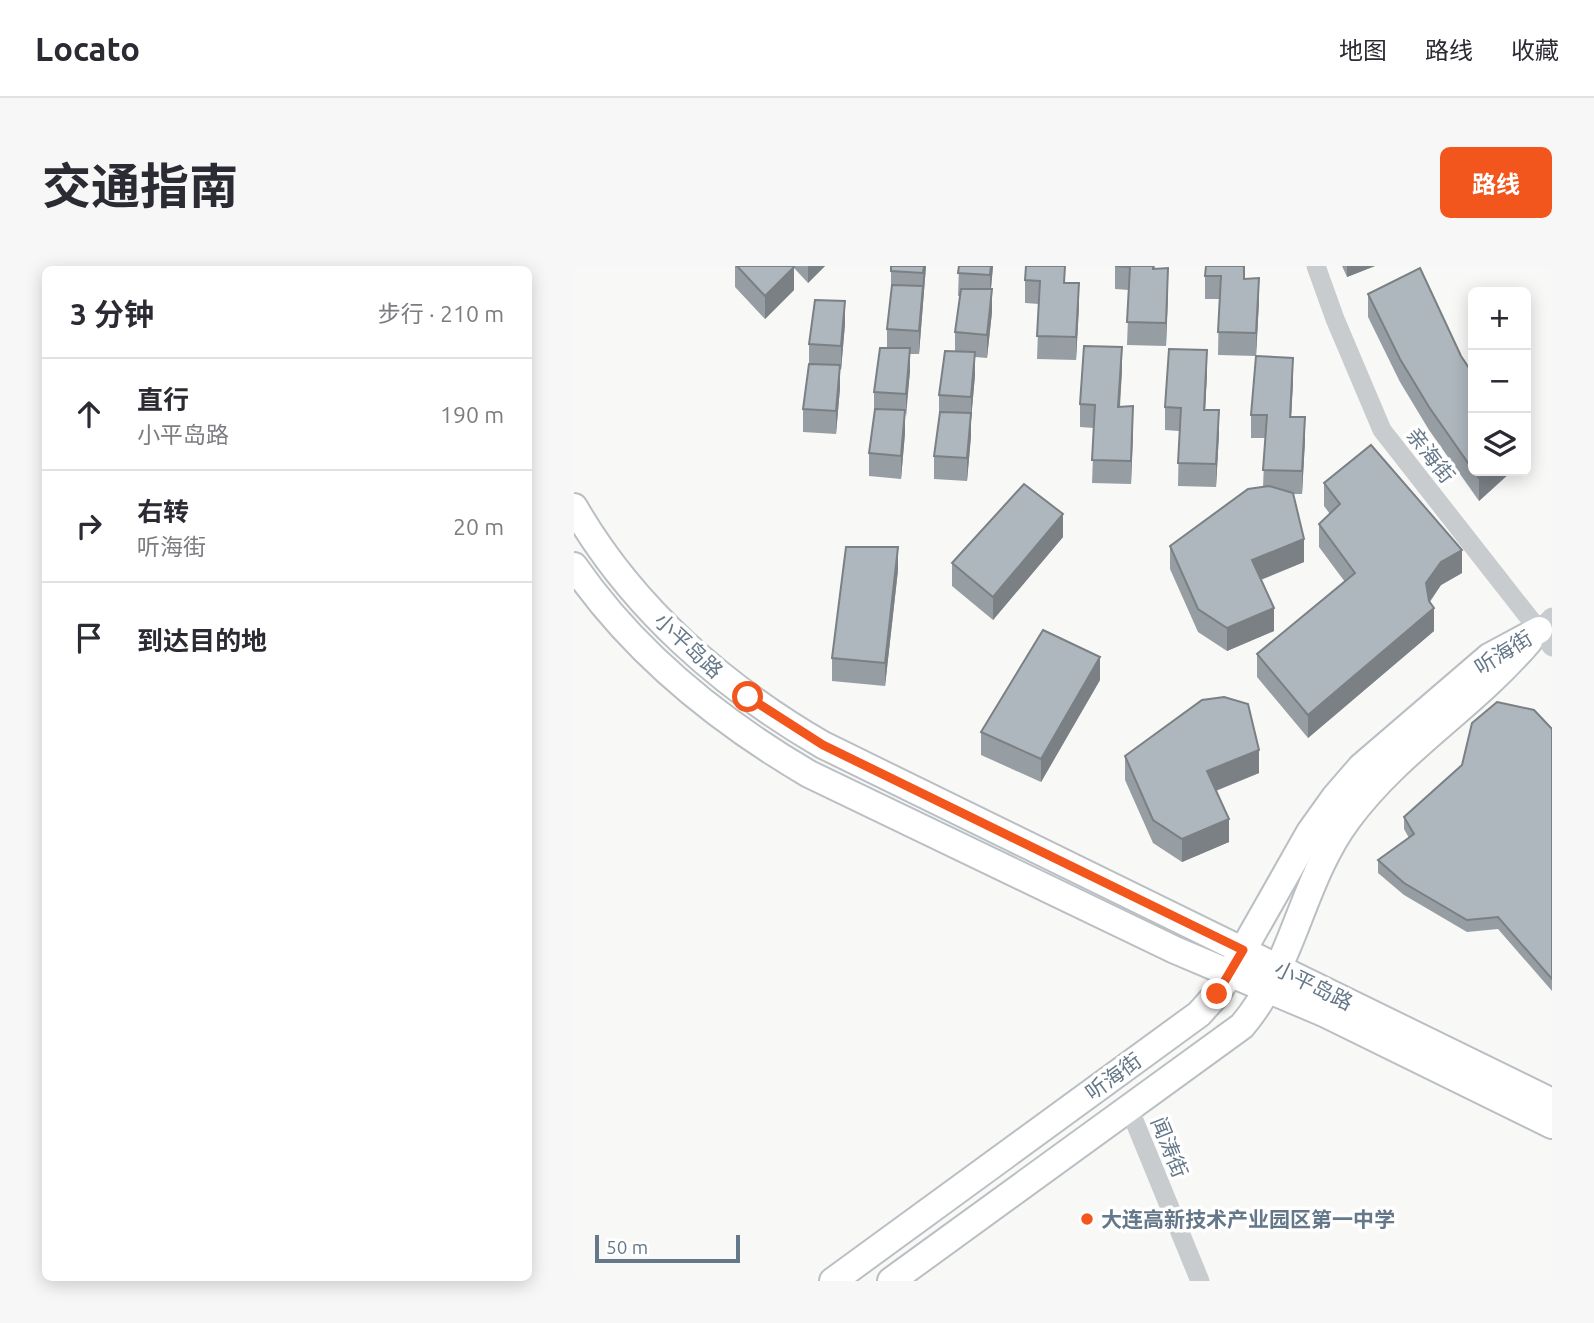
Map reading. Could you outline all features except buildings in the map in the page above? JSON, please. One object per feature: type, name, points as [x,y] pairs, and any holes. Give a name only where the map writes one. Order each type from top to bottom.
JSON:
[{"type":"street","name":"亲海街","points":[[1316,266],[1335,319],[1382,430],[1548,631]]},
{"type":"street","name":"小平岛路","points":[[574,507],[615,568],[650,609],[691,650],[748,697],[823,745],[1078,870],[1237,962],[1552,1102]]},
{"type":"street","name":"小平岛路","points":[[574,566],[619,624],[648,654],[688,691],[764,748],[809,774],[1175,950],[1237,962]]},
{"type":"street","name":"听海街","points":[[833,1281],[1199,1014],[1217,994],[1237,962],[1310,832],[1361,767],[1489,657],[1548,631]]},
{"type":"street","name":"听海街","points":[[891,1281],[1242,1026],[1274,979],[1328,850],[1346,821],[1400,759],[1548,631]]},
{"type":"street","points":[[1064,897],[1078,870]]},
{"type":"street","name":"小平岛路","points":[[1274,979],[1326,1014],[1552,1125]]},
{"type":"street","name":"闻涛街","points":[[1129,1108],[1200,1281]]},
{"type":"place","name":"大连高新技术产业园区第一中学","points":[[1087,1219]]},
{"type":"route","points":[[748,697],[780,720],[823,745],[1243,950],[1217,994]]}]
